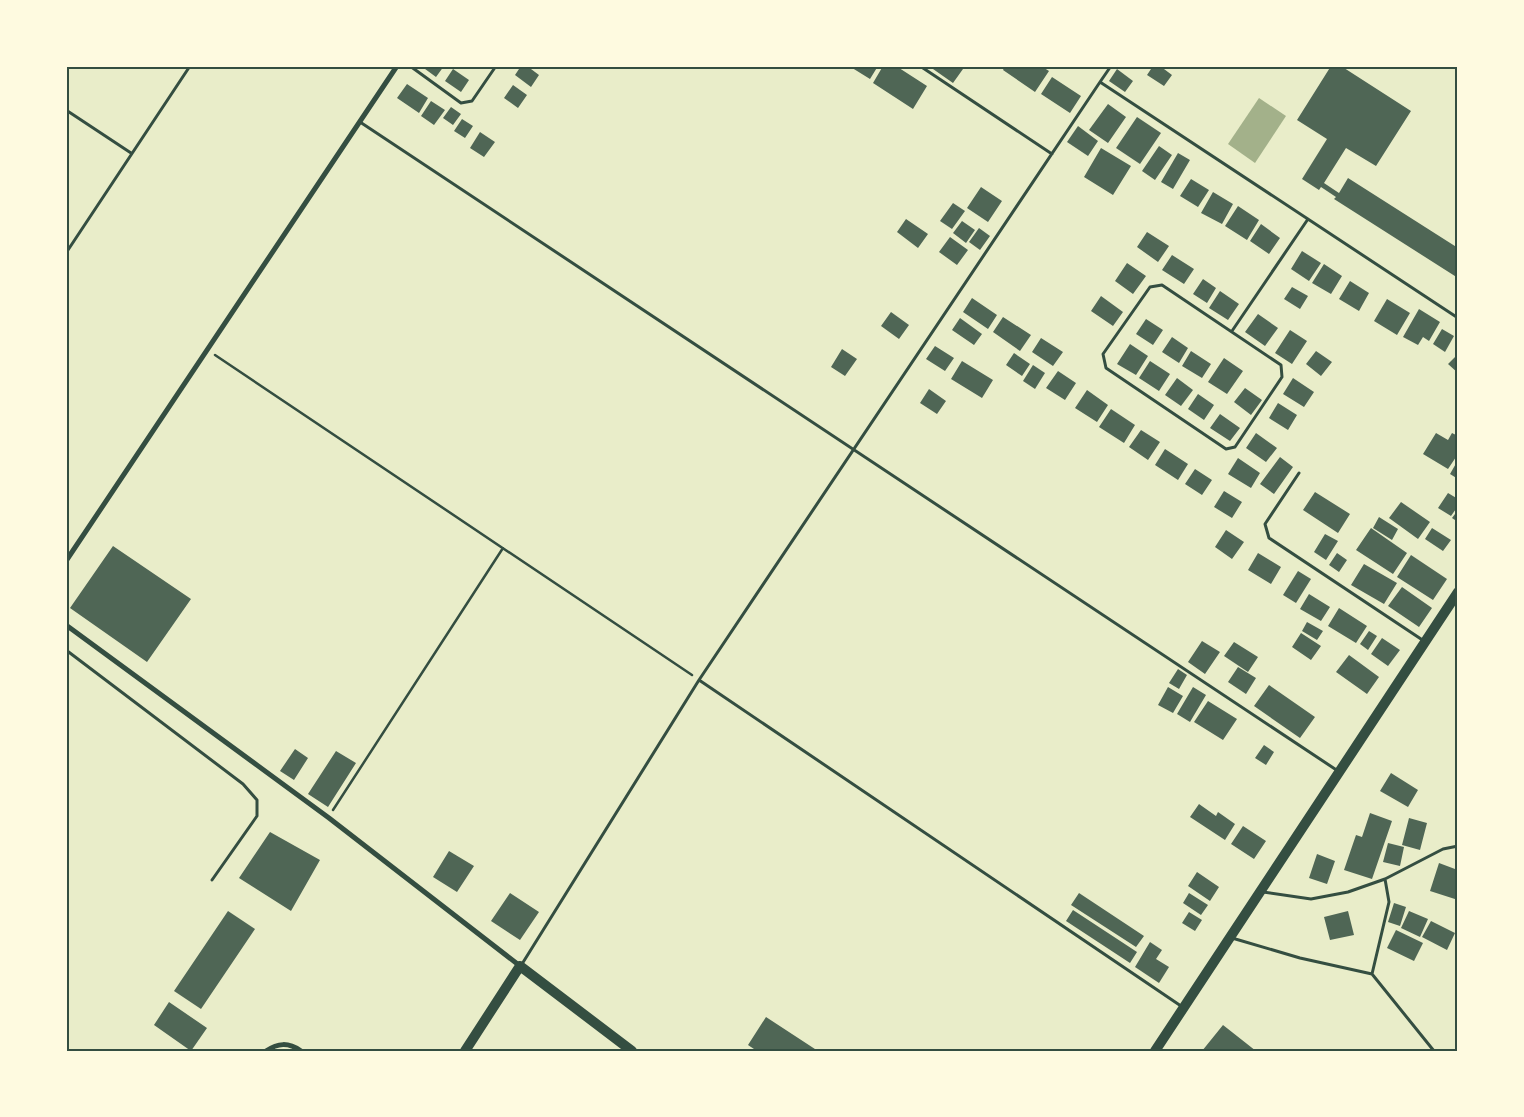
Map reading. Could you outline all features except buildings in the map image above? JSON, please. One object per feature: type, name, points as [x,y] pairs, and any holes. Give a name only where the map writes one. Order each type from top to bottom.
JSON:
[{"type":"main road","points":[[1155,1051],[1458,592]]},
{"type":"main road","points":[[465,1051],[520,966],[632,1051]]},
{"type":"street","points":[[66,562],[397,66]]},
{"type":"street","points":[[66,625],[329,818],[520,966]]},
{"type":"street","points":[[266,1051],[274,1046],[284,1044],[301,1051]]},
{"type":"lane","points":[[66,253],[190,66]]},
{"type":"lane","points":[[410,66],[461,102],[472,101],[496,66]]},
{"type":"lane","points":[[920,66],[926,68],[1052,154]]},
{"type":"lane","points":[[520,966],[699,680],[1111,66]]},
{"type":"lane","points":[[1100,82],[1458,318]]},
{"type":"lane","points":[[66,110],[132,153]]},
{"type":"lane","points":[[360,122],[854,448],[1339,772]]},
{"type":"lane","points":[[1232,331],[1308,218]]},
{"type":"lane","points":[[1162,285],[1232,331],[1280,365],[1282,377],[1235,448],[1226,449],[1106,368],[1103,354],[1150,287],[1162,285]]},
{"type":"lane","points":[[1299,473],[1265,524],[1269,538],[1425,642]]},
{"type":"lane","points":[[66,650],[243,784],[257,800],[257,816],[212,880]]},
{"type":"lane","points":[[699,680],[1183,1007]]},
{"type":"lane","points":[[1260,891],[1311,900],[1348,892],[1385,879],[1443,848],[1458,846]]},
{"type":"lane","points":[[1372,974],[1389,902],[1385,879]]},
{"type":"lane","points":[[1229,938],[1300,958],[1372,974],[1434,1051]]},
{"type":"path","points":[[207,350],[699,680]]},
{"type":"path","points":[[329,818],[503,548]]},
{"type":"shaded area","points":[[1259,98],[1286,116],[1255,163],[1228,144]]}]
